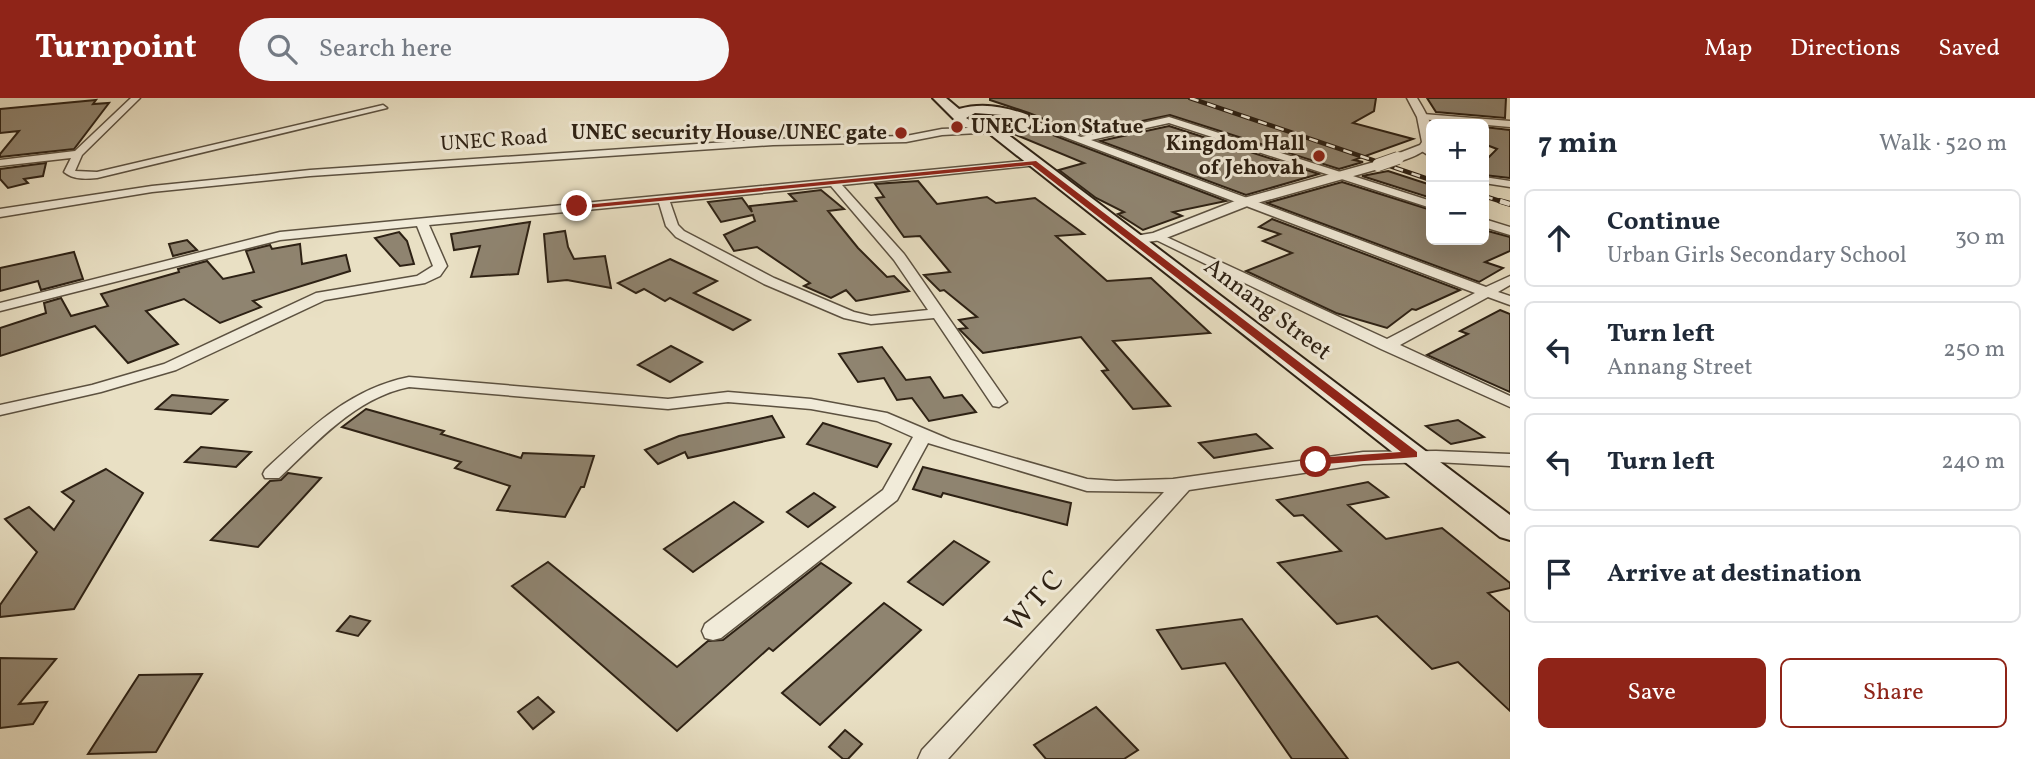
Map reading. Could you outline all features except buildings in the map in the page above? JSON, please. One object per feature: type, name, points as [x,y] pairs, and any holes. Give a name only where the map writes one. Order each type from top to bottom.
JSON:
[{"type":"main road","points":[[939,98],[968,125],[993,130],[1024,124],[1023,118],[972,98]]},
{"type":"main road","points":[[959,116],[974,110],[1003,111]]},
{"type":"main road","name":"Annang Street","points":[[993,130],[1510,530]]},
{"type":"street","points":[[136,98],[78,154],[69,172],[79,176],[97,175],[383,107]]},
{"type":"street","points":[[1412,98],[1423,117],[1426,132]]},
{"type":"street","name":"UNEC Road","points":[[0,207],[151,184],[256,173],[848,133],[948,124],[959,116]]},
{"type":"street","points":[[1423,117],[1510,124]]},
{"type":"street","points":[[1023,118],[1510,301]]},
{"type":"street","points":[[1083,139],[1169,120],[1426,203]]},
{"type":"street","name":"UNEC Road","points":[[0,213],[215,182],[621,149],[838,139],[906,139],[942,132],[993,130]]},
{"type":"street","points":[[942,132],[980,138],[1015,148]]},
{"type":"street","points":[[1134,240],[1156,237],[1245,202],[1426,152]]},
{"type":"street","points":[[0,163],[78,154]]},
{"type":"street","points":[[0,307],[281,236],[1034,163]]},
{"type":"street","points":[[1489,181],[1510,184]]},
{"type":"street","points":[[833,182],[899,257],[999,402]]},
{"type":"street","points":[[664,200],[672,226],[680,234],[769,281],[849,316],[871,320],[938,313]]},
{"type":"street","points":[[0,410],[95,389],[170,367],[321,296],[420,280],[435,273],[440,265],[421,221]]},
{"type":"street","points":[[1489,225],[1510,231]]},
{"type":"street","points":[[1156,237],[1510,402]]},
{"type":"street","points":[[1386,346],[1510,281]]},
{"type":"street","points":[[272,474],[358,400],[390,384],[409,382],[668,404],[728,397],[811,404],[881,417],[923,435],[1087,485],[1138,489],[1182,485],[1316,462],[1413,454],[1510,460]]},
{"type":"street","points":[[713,631],[890,495],[923,435]]},
{"type":"street","name":"W T C","points":[[931,759],[1182,485]]},
{"type":"railway","points":[[1190,98],[1426,178]]},
{"type":"railway","points":[[1489,198],[1506,203]]},
{"type":"railway","points":[[1500,201],[1510,204]]},
{"type":"place","name":"UNEC Lion Statue","points":[[957,127]]},
{"type":"place","name":"UNEC security House/UNEC gate","points":[[901,133]]},
{"type":"place","name":"Kingdom Hall of Jehovah","points":[[1319,156]]},
{"type":"route","points":[[577,206],[664,200],[1034,163],[1413,454],[1316,462]]}]
